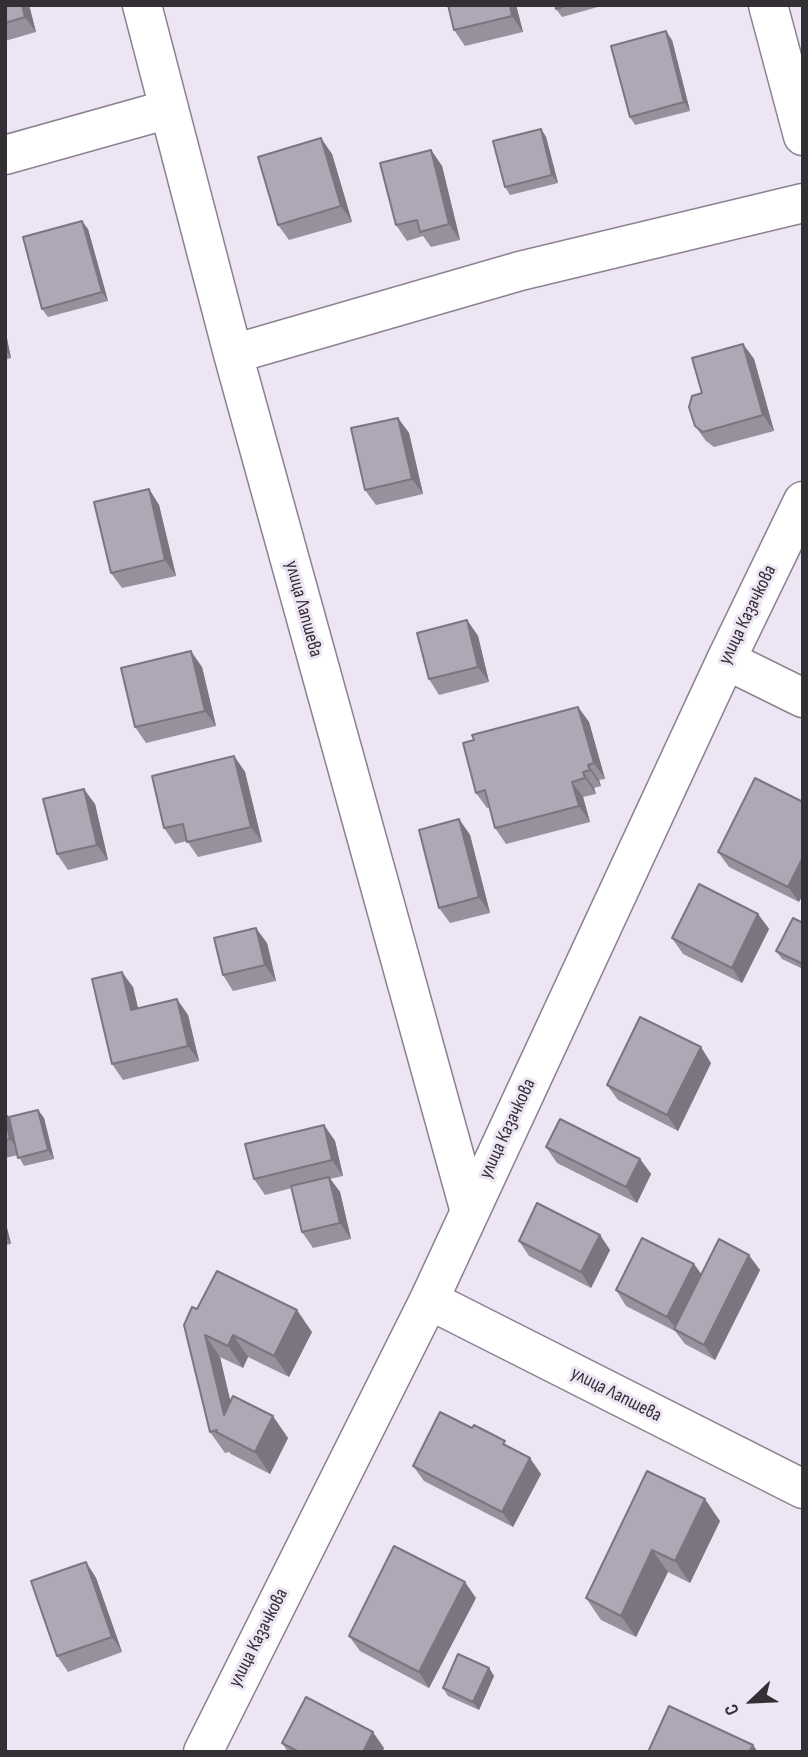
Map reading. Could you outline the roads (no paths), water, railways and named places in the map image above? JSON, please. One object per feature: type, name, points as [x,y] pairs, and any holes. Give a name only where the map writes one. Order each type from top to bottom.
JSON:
[{"type":"street","name":"улица Лапшева","points":[[142,5],[233,354],[470,1212]]},
{"type":"street","points":[[768,5],[803,136]]},
{"type":"street","points":[[5,155],[169,109]]},
{"type":"street","points":[[233,354],[520,271],[803,203]]},
{"type":"street","name":"улица Казачкова","points":[[203,1752],[429,1300],[726,660],[803,501]]},
{"type":"street","points":[[726,660],[803,698]]},
{"type":"street","name":"улица Лапшева","points":[[429,1300],[803,1489]]}]
